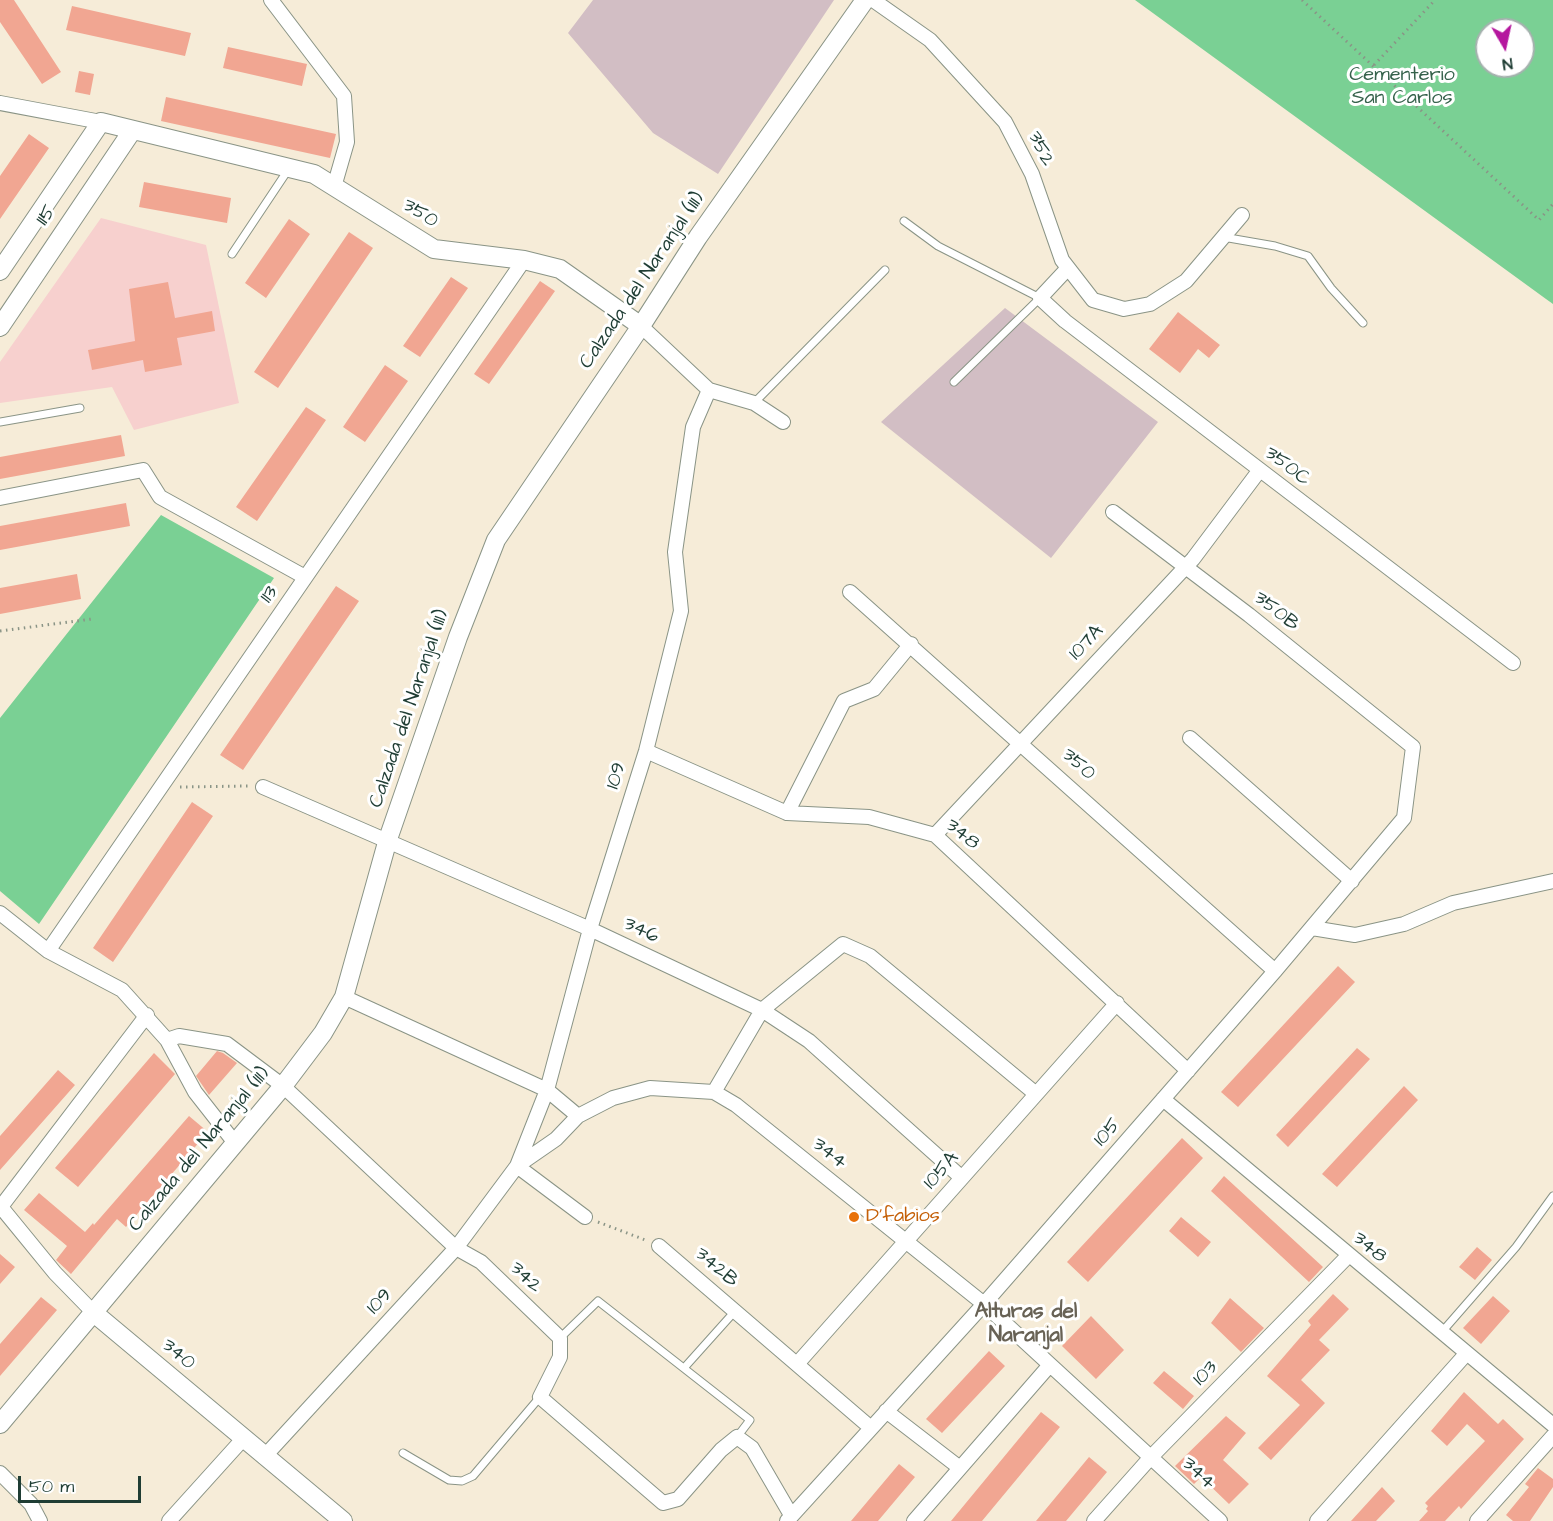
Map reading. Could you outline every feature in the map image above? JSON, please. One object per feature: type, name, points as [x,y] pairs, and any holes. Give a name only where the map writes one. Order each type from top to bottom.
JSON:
[{"type":"main road","name":"Calzada del Naranjal (111)","points":[[0,1424],[283,1086],[323,1033],[344,997],[388,839],[458,637],[495,540],[641,326],[698,237],[865,0]]},
{"type":"main road","name":"350","points":[[101,122],[314,174],[434,249],[524,260],[560,269],[641,326]]},
{"type":"main road","name":"115","points":[[0,271],[101,122]]},
{"type":"main road","name":"115","points":[[0,326],[132,131]]},
{"type":"main road","name":"340","points":[[94,1313],[343,1521]]},
{"type":"street","points":[[271,0],[344,96],[347,142],[334,187]]},
{"type":"street","name":"352","points":[[873,0],[930,40],[1005,122],[1032,174],[1062,260],[1093,300],[1124,309],[1150,304],[1186,281],[1223,237]]},
{"type":"street","name":"350","points":[[0,103],[101,122]]},
{"type":"street","points":[[1223,237],[1242,215]]},
{"type":"street","name":"113","points":[[48,951],[524,260]]},
{"type":"street","points":[[1040,298],[1068,268]]},
{"type":"street","name":"350C","points":[[1040,298],[1065,321],[1259,471],[1513,663]]},
{"type":"street","name":"350","points":[[641,326],[709,390],[754,403],[783,422]]},
{"type":"street","name":"109","points":[[264,1457],[456,1248],[517,1166],[547,1090],[590,929],[646,751],[681,611],[675,552],[693,427],[709,390]]},
{"type":"street","points":[[0,498],[143,470],[160,497],[305,577]]},
{"type":"street","name":"107A","points":[[935,835],[1184,568],[1259,471]]},
{"type":"street","name":"350B","points":[[1113,512],[1249,615],[1413,747]]},
{"type":"street","name":"350","points":[[850,592],[1275,971]]},
{"type":"street","points":[[787,813],[844,701],[874,689],[911,644]]},
{"type":"street","points":[[1190,738],[1352,881]]},
{"type":"street","name":"105","points":[[789,1518],[984,1304],[1275,971],[1404,819],[1413,747]]},
{"type":"street","name":"348","points":[[646,751],[787,813],[869,817],[935,835],[1188,1071]]},
{"type":"street","name":"346","points":[[263,787],[388,839],[590,929],[762,1010],[809,1041],[962,1178]]},
{"type":"street","points":[[1312,928],[1355,935],[1404,924],[1453,903],[1553,881]]},
{"type":"street","points":[[0,913],[48,951],[122,990],[147,1015],[167,1040],[195,1092],[235,1143]]},
{"type":"street","points":[[714,1092],[762,1010],[843,944],[870,956],[1036,1094]]},
{"type":"street","points":[[344,997],[547,1090],[578,1116]]},
{"type":"street","name":"105A","points":[[797,1364],[1117,1003]]},
{"type":"street","points":[[0,1207],[147,1015]]},
{"type":"street","name":"342","points":[[167,1040],[179,1036],[227,1044],[283,1086],[456,1248],[481,1262],[560,1338]]},
{"type":"street","name":"344","points":[[578,1116],[614,1098],[650,1088],[714,1092],[736,1105],[984,1304],[1220,1521]]},
{"type":"street","name":"348","points":[[1163,1099],[1348,1256],[1553,1425]]},
{"type":"street","name":"109","points":[[517,1166],[556,1139],[578,1116]]},
{"type":"street","points":[[517,1166],[585,1217]]},
{"type":"street","name":"340","points":[[0,1207],[55,1273],[94,1313]]},
{"type":"street","name":"342B","points":[[659,1246],[871,1428]]},
{"type":"street","name":"103","points":[[1094,1521],[1151,1457],[1348,1256]]},
{"type":"street","points":[[560,1338],[560,1357],[540,1397],[663,1503],[678,1499],[721,1450],[737,1437],[752,1448],[789,1518]]},
{"type":"street","points":[[1317,1521],[1466,1353]]},
{"type":"street","points":[[914,1521],[1049,1366]]},
{"type":"street","points":[[886,1411],[960,1468]]},
{"type":"street","points":[[1476,1521],[1553,1436]]},
{"type":"street","points":[[171,1520],[243,1439]]},
{"type":"street","points":[[0,1473],[31,1504],[40,1521]]},
{"type":"lane","points":[[232,254],[290,168]]},
{"type":"lane","points":[[904,221],[938,246],[1040,298],[954,382]]},
{"type":"lane","points":[[1223,237],[1275,246],[1308,256],[1331,288],[1364,323]]},
{"type":"lane","points":[[754,403],[885,270]]},
{"type":"lane","points":[[0,422],[80,408]]},
{"type":"lane","points":[[1441,1333],[1516,1247],[1553,1196]]},
{"type":"lane","points":[[560,1338],[598,1301],[750,1420],[737,1437]]},
{"type":"lane","points":[[684,1368],[736,1310]]},
{"type":"lane","points":[[403,1453],[449,1480],[462,1481],[473,1476],[540,1397]]},
{"type":"path","points":[[1302,0],[1539,220],[1553,204]]},
{"type":"path","points":[[1374,66],[1435,0]]},
{"type":"path","points":[[0,631],[92,619]]},
{"type":"path","points":[[160,788],[225,785],[263,787]]},
{"type":"path","points":[[585,1217],[659,1246]]},
{"type":"shaded area","points":[[593,0],[834,0],[718,174],[653,133],[568,33]]},
{"type":"shaded area","points":[[101,218],[206,245],[239,403],[134,430],[112,387],[0,403],[0,362]]},
{"type":"shaded area","points":[[1005,308],[1158,422],[1051,558],[881,422]]},
{"type":"green space","name":"Cementerio San Carlos","points":[[1135,0],[1553,0],[1553,304]]},
{"type":"green space","points":[[161,515],[274,578],[39,924],[0,891],[0,718]]},
{"type":"building","points":[[0,0],[14,0],[61,72],[42,84],[0,22]]},
{"type":"building","points":[[72,6],[191,33],[185,56],[66,30]]},
{"type":"building","points":[[228,47],[307,64],[302,86],[223,68]]},
{"type":"building","points":[[79,71],[94,74],[90,95],[75,92]]},
{"type":"building","points":[[166,97],[336,134],[330,158],[161,121]]},
{"type":"building","points":[[29,134],[49,148],[0,219],[0,176]]},
{"type":"building","points":[[144,182],[231,198],[227,223],[139,207]]},
{"type":"building","points":[[289,219],[310,234],[266,298],[245,283]]},
{"type":"building","points":[[349,232],[373,248],[278,388],[254,372]]},
{"type":"building","points":[[451,277],[468,288],[420,357],[403,346]]},
{"type":"building","points":[[540,281],[555,291],[489,384],[474,374]]},
{"type":"building","points":[[168,282],[175,318],[212,311],[215,331],[177,338],[182,365],[145,372],[143,360],[92,370],[88,350],[135,341],[129,289]]},
{"type":"building","points":[[1178,312],[1220,345],[1209,358],[1198,349],[1180,373],[1149,349]]},
{"type":"building","points":[[385,365],[408,381],[365,442],[343,427]]},
{"type":"building","points":[[306,407],[326,420],[257,521],[236,507]]},
{"type":"building","points":[[121,435],[125,456],[0,479],[0,457]]},
{"type":"building","points":[[126,503],[130,526],[0,550],[0,526]]},
{"type":"building","points":[[77,574],[81,599],[0,614],[0,588]]},
{"type":"building","points":[[336,586],[359,601],[243,770],[220,755]]},
{"type":"building","points":[[192,802],[213,816],[113,962],[93,948]]},
{"type":"building","points":[[1338,966],[1355,982],[1238,1107],[1221,1092]]},
{"type":"building","points":[[1357,1048],[1370,1059],[1288,1147],[1276,1135]]},
{"type":"building","points":[[217,1051],[237,1063],[209,1095],[196,1076]]},
{"type":"building","points":[[154,1053],[175,1074],[78,1187],[55,1168]]},
{"type":"building","points":[[58,1070],[75,1085],[0,1170],[0,1136]]},
{"type":"building","points":[[1404,1086],[1418,1100],[1337,1187],[1322,1174]]},
{"type":"building","points":[[189,1116],[208,1132],[126,1227],[117,1219],[71,1274],[56,1260],[67,1246],[24,1210],[39,1193],[85,1232],[93,1223],[94,1225]]},
{"type":"building","points":[[1182,1138],[1203,1158],[1088,1282],[1067,1262]]},
{"type":"building","points":[[1224,1176],[1323,1267],[1309,1282],[1211,1191]]},
{"type":"building","points":[[1181,1217],[1211,1242],[1198,1257],[1169,1231]]},
{"type":"building","points":[[1477,1247],[1492,1260],[1475,1280],[1459,1267]]},
{"type":"building","points":[[0,1254],[15,1267],[0,1284]]},
{"type":"building","points":[[1333,1294],[1349,1309],[1319,1340],[1330,1350],[1301,1380],[1325,1403],[1271,1460],[1258,1448],[1300,1405],[1267,1376],[1311,1325],[1308,1321]]},
{"type":"building","points":[[1493,1296],[1510,1311],[1481,1344],[1463,1328]]},
{"type":"building","points":[[41,1297],[57,1310],[0,1376],[0,1344]]},
{"type":"building","points":[[1230,1298],[1264,1328],[1241,1352],[1211,1323]]},
{"type":"building","points":[[1091,1316],[1124,1350],[1096,1379],[1062,1346]]},
{"type":"building","points":[[989,1351],[1005,1366],[942,1433],[926,1419]]},
{"type":"building","points":[[1164,1371],[1194,1396],[1183,1409],[1153,1383]]},
{"type":"building","points":[[1464,1392],[1498,1424],[1503,1419],[1524,1439],[1461,1509],[1459,1506],[1445,1521],[1419,1521],[1428,1511],[1425,1503],[1485,1441],[1467,1424],[1447,1446],[1431,1431]]},
{"type":"building","points":[[1041,1412],[1060,1427],[982,1521],[951,1521]]},
{"type":"building","points":[[1226,1416],[1246,1433],[1223,1460],[1249,1484],[1229,1504],[1201,1477],[1194,1484],[1175,1466]]},
{"type":"building","points":[[1089,1457],[1107,1472],[1066,1521],[1036,1521]]},
{"type":"building","points":[[899,1464],[915,1477],[878,1521],[851,1521]]},
{"type":"building","points":[[1538,1468],[1553,1479],[1553,1487],[1530,1521],[1513,1521],[1506,1515],[1529,1487],[1525,1484]]},
{"type":"building","points":[[1382,1487],[1395,1501],[1376,1521],[1351,1521]]},
{"type":"place","name":"D'fabios","points":[[854,1217]]},
{"type":"district","name":"Alturas del Naranjal","points":[[1026,1325]]}]
